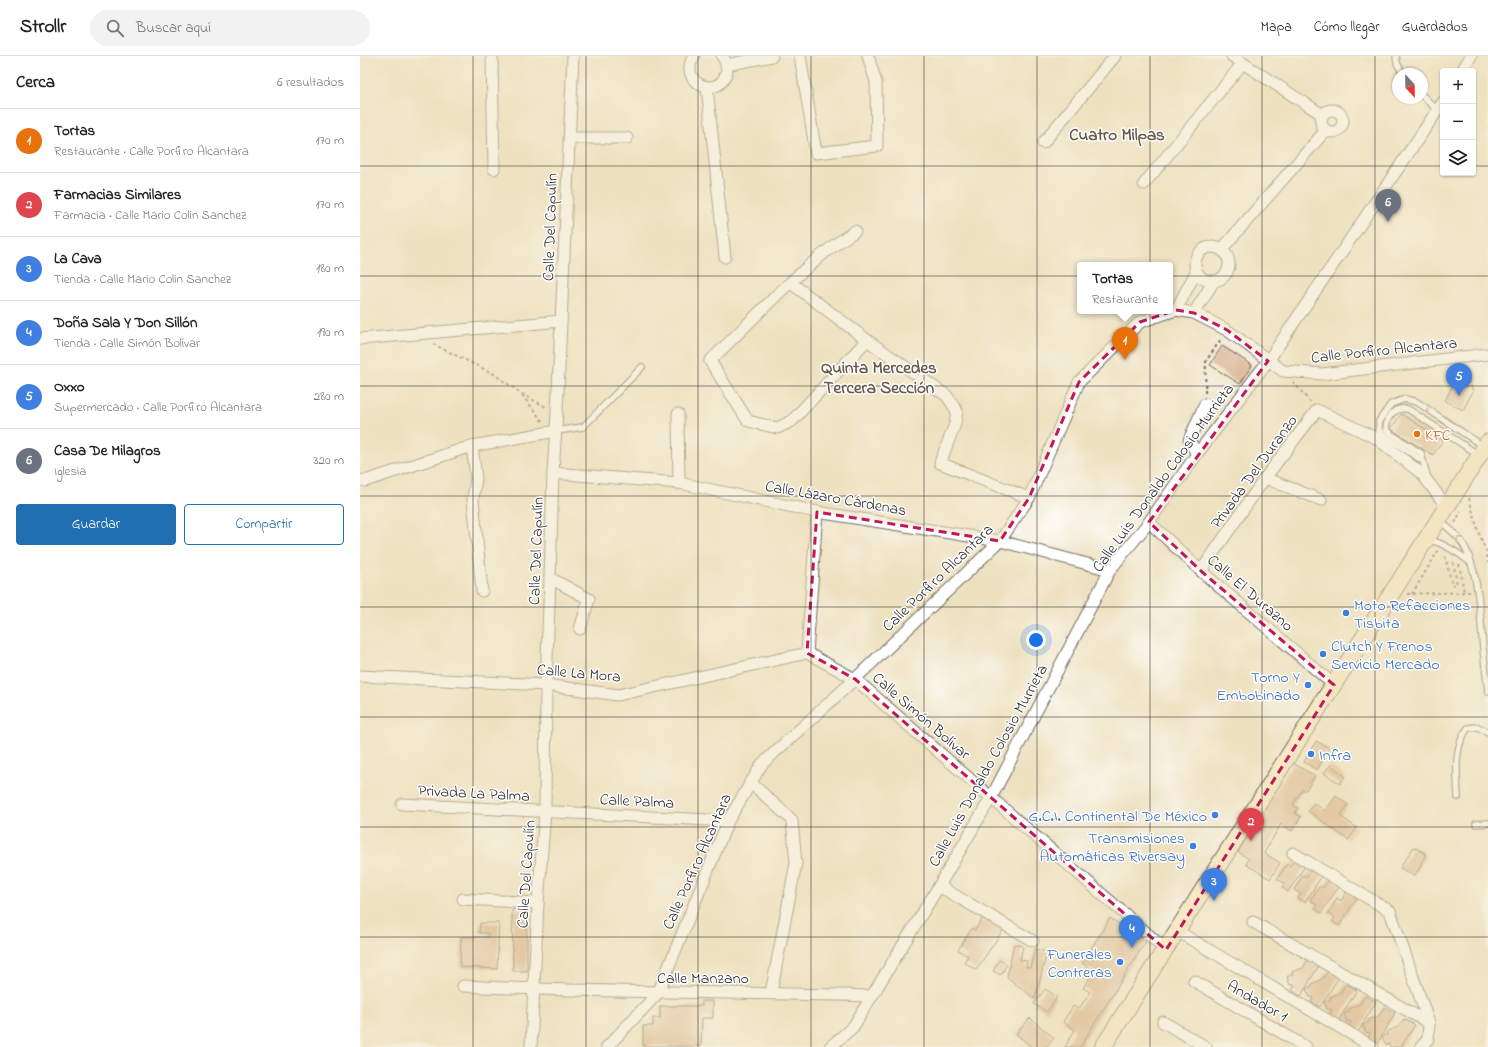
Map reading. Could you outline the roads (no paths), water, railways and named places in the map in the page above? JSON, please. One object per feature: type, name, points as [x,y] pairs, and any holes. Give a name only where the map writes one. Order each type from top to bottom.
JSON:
[{"type":"main road","points":[[1103,1047],[1484,448]]},
{"type":"street","points":[[492,56],[494,169]]},
{"type":"street","name":"Calle Del Capulín","points":[[531,1047],[538,904],[545,811],[546,685],[553,432],[557,412],[573,56]]},
{"type":"street","points":[[694,56],[689,67],[690,73],[696,83],[707,87],[718,84],[725,76],[724,61],[772,56]]},
{"type":"street","points":[[800,56],[816,153],[877,146],[876,82],[868,56]]},
{"type":"street","points":[[1043,143],[1115,56]]},
{"type":"street","points":[[1232,56],[1323,115]]},
{"type":"street","points":[[1464,68],[1471,56]]},
{"type":"street","points":[[1144,184],[1243,63]]},
{"type":"street","points":[[707,87],[725,257]]},
{"type":"street","name":"Calle Luis Donaldo Colosio Murrieta","points":[[830,1047],[853,1027],[992,796],[1110,570],[1149,522],[1197,454],[1268,361],[1440,107]]},
{"type":"street","points":[[1327,111],[1337,111],[1341,114],[1343,124],[1336,131],[1331,132],[1326,130],[1322,126],[1321,120],[1323,115],[1327,111]]},
{"type":"street","points":[[1222,250],[1326,130]]},
{"type":"street","points":[[569,138],[627,138]]},
{"type":"street","points":[[855,231],[834,244],[710,361],[748,421],[777,428],[792,421],[867,340]]},
{"type":"street","points":[[1214,246],[1222,250],[1227,256],[1229,264],[1227,272],[1222,278],[1214,281],[1204,280],[1196,272],[1194,265],[1195,257],[1200,251],[1207,247],[1214,246]]},
{"type":"street","points":[[1176,310],[1196,272]]},
{"type":"street","points":[[1194,313],[1214,281]]},
{"type":"street","points":[[791,283],[867,340],[947,396],[957,411],[956,424],[940,464],[1029,498]]},
{"type":"street","name":"Calle Porfiro Alcantara","points":[[1173,311],[1176,310],[1194,313],[1227,330],[1283,371],[1322,374],[1488,354]]},
{"type":"street","name":"Calle Porfiro Alcantara","points":[[607,1047],[658,993],[728,821],[762,764],[856,679],[1000,541],[1029,498],[1079,382],[1140,322],[1164,314]]},
{"type":"street","points":[[360,339],[561,321]]},
{"type":"street","points":[[1197,454],[1189,440],[1205,404]]},
{"type":"street","name":"Privada Del Duranzo","points":[[1201,571],[1266,478],[1317,410],[1376,438],[1422,474],[1428,483]]},
{"type":"street","points":[[678,414],[679,483]]},
{"type":"street","points":[[360,480],[365,480],[472,446],[553,432]]},
{"type":"street","points":[[472,446],[476,478],[473,499],[482,590]]},
{"type":"street","name":"Calle Lázaro Cárdenas","points":[[553,473],[679,483],[817,512],[1000,541],[1110,570]]},
{"type":"street","points":[[1266,478],[1321,500]]},
{"type":"street","points":[[1428,483],[1443,514]]},
{"type":"street","points":[[817,512],[807,652],[856,679]]},
{"type":"street","name":"Calle El Durazno","points":[[1149,522],[1201,571],[1334,685]]},
{"type":"street","points":[[550,578],[589,599],[580,629]]},
{"type":"street","name":"Calle La Mora","points":[[360,676],[546,685],[618,694],[807,652]]},
{"type":"street","name":"Calle Simón Bolívar","points":[[856,679],[992,796],[1166,950]]},
{"type":"street","points":[[750,782],[792,820],[796,863],[771,993]]},
{"type":"street","name":"Privada La Palma","points":[[402,804],[545,811]]},
{"type":"street","name":"Calle Palma","points":[[545,811],[728,821]]},
{"type":"street","points":[[1293,853],[1390,911],[1429,1023],[1428,1039],[1421,1047]]},
{"type":"street","points":[[939,886],[1033,941]]},
{"type":"street","points":[[463,899],[538,904]]},
{"type":"street","points":[[1253,922],[1429,1023]]},
{"type":"street","points":[[1177,931],[1373,1047]]},
{"type":"street","name":"Andador 1","points":[[1194,982],[1306,1047]]},
{"type":"street","name":"Calle Manzano","points":[[463,986],[534,990],[658,993],[771,993],[872,996]]},
{"type":"street","points":[[1163,1022],[1206,1047]]},
{"type":"lane","points":[[1396,56],[1400,68]]},
{"type":"lane","points":[[1428,99],[1440,107]]},
{"type":"lane","points":[[553,432],[583,427],[642,367]]},
{"type":"lane","points":[[1423,461],[1386,437],[1379,430],[1379,421],[1392,404],[1405,399],[1417,402],[1484,448]]},
{"type":"lane","points":[[1428,483],[1421,453],[1391,434],[1386,429],[1387,423],[1394,411],[1400,408],[1408,409],[1484,448]]},
{"type":"lane","points":[[1443,514],[1468,552],[1471,563],[1485,635],[1488,691]]},
{"type":"lane","points":[[1427,538],[1462,555],[1471,563]]},
{"type":"lane","points":[[1458,797],[1457,752],[1462,736],[1468,728],[1478,727],[1488,732]]},
{"type":"lane","points":[[1476,824],[1488,823]]},
{"type":"place","name":"Casa De Milagros","points":[[1388,222]]},
{"type":"place","name":"Tortas","points":[[1125,360]]},
{"type":"place","name":"Oxxo","points":[[1459,396]]},
{"type":"place","name":"KFC","points":[[1417,434]]},
{"type":"place","name":"Moto Refacciones Tisbita","points":[[1346,613]]},
{"type":"place","name":"Clutch Y Frenos Servicio Mercado","points":[[1323,654]]},
{"type":"place","name":"Torno Y Embobinado","points":[[1308,685]]},
{"type":"place","name":"Infra","points":[[1311,754]]},
{"type":"place","name":"G.C.I. Continental De México","points":[[1215,815]]},
{"type":"place","name":"Farmacias Similares","points":[[1251,841]]},
{"type":"place","name":"Transmisiones Automáticas Riversay","points":[[1193,846]]},
{"type":"place","name":"La Cava","points":[[1214,901]]},
{"type":"place","name":"Doña Sala Y Don Sillón","points":[[1132,948]]},
{"type":"place","name":"Funerales Contreras","points":[[1120,962]]},
{"type":"district","name":"Cuatro Milpas","points":[[1117,134]]},
{"type":"district","name":"Quinta Mercedes Tercera Sección","points":[[879,377]]}]
